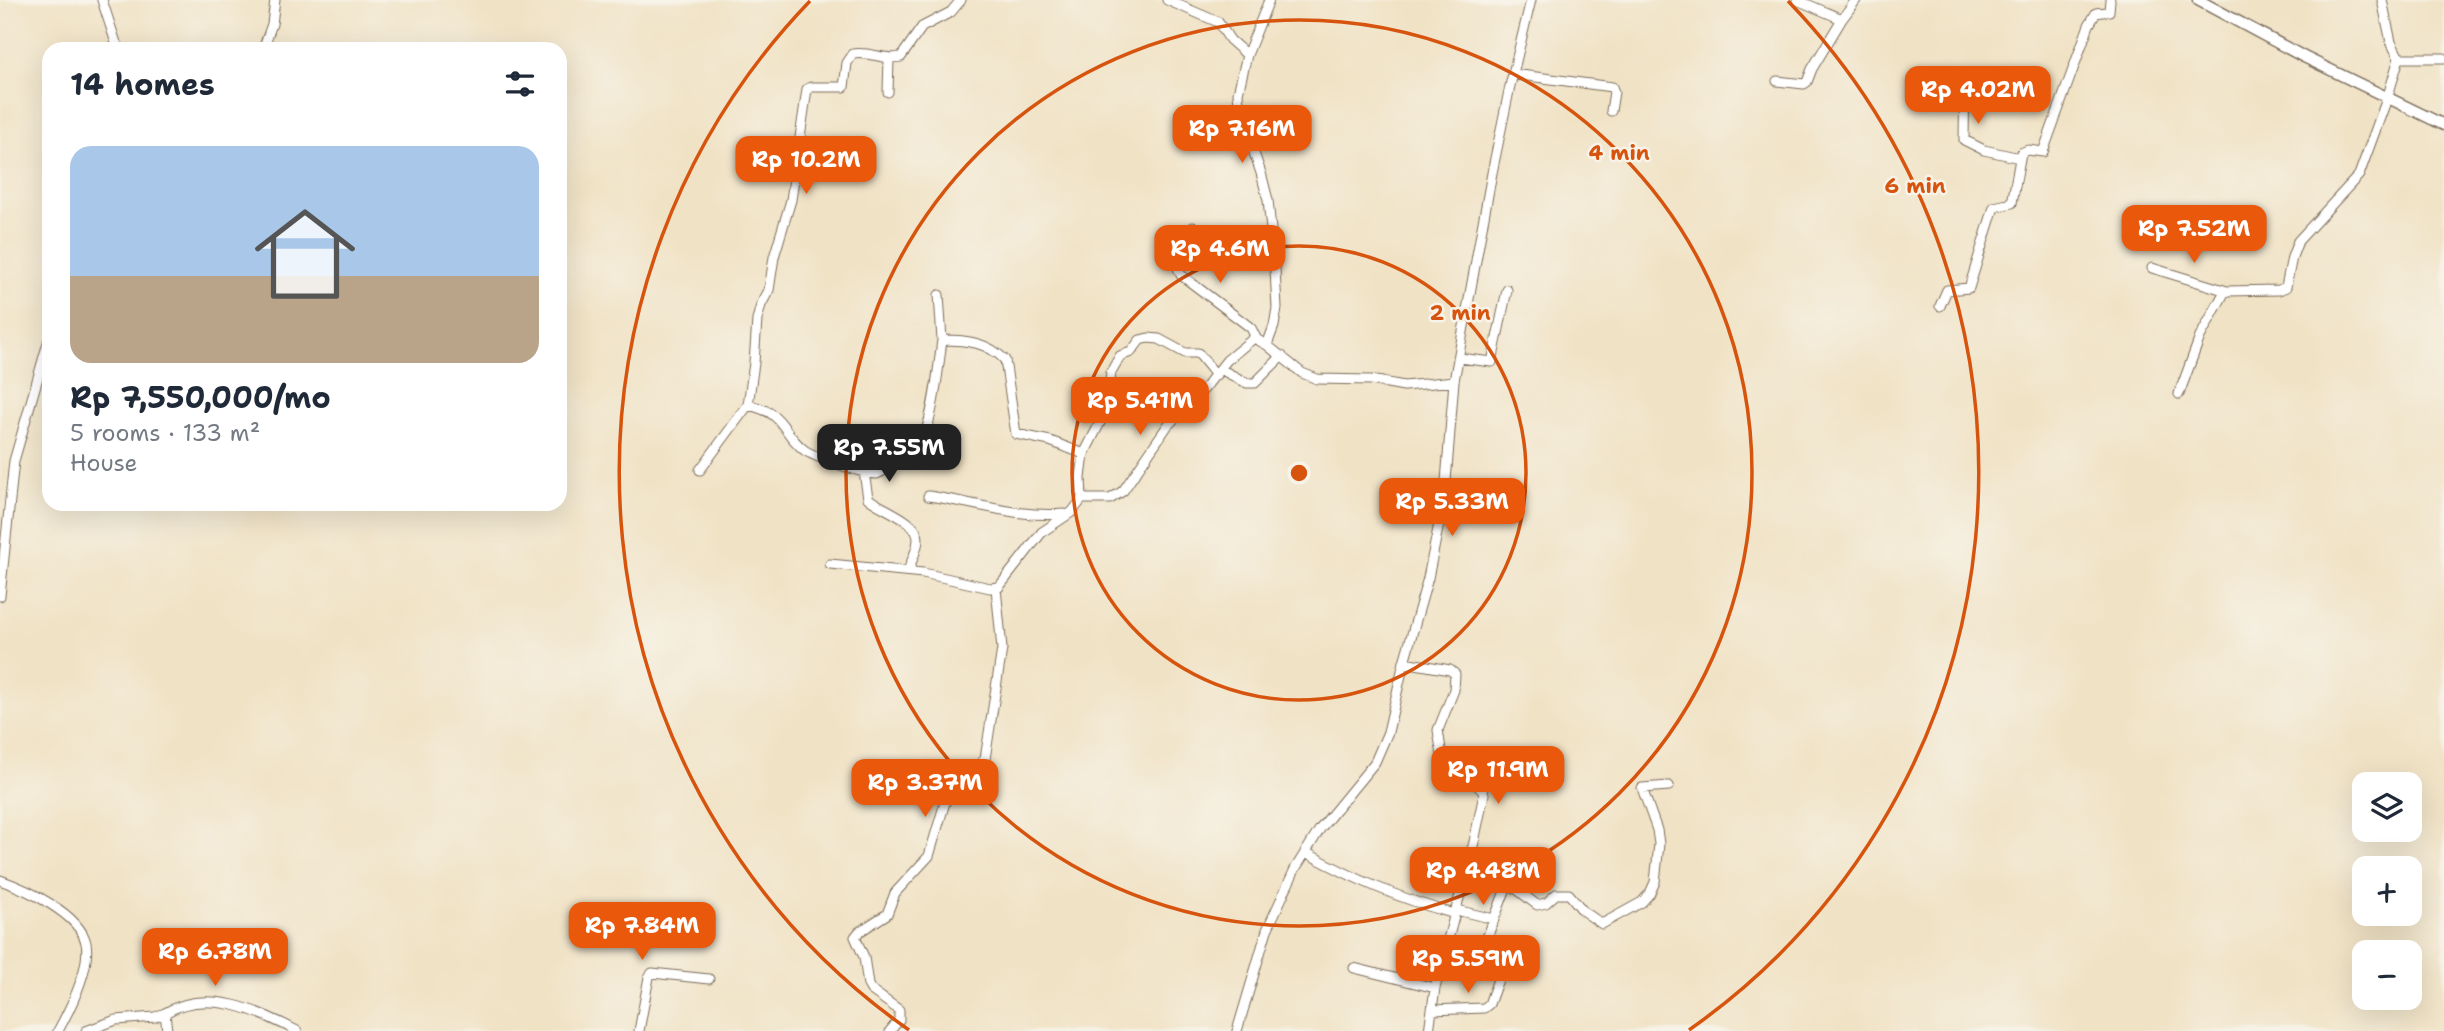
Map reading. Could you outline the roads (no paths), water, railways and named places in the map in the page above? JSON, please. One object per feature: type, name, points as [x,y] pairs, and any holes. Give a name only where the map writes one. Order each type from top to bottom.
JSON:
[{"type":"street","points":[[102,0],[116,42]]},
{"type":"street","points":[[266,42],[272,24],[275,0]]},
{"type":"street","points":[[700,470],[748,405],[757,320],[769,290],[774,257],[790,200],[807,89],[844,87],[847,63],[853,54],[889,59],[903,55],[922,27],[951,12],[961,0]]},
{"type":"street","points":[[1167,0],[1218,22],[1230,40],[1247,55]]},
{"type":"street","points":[[1267,345],[1276,318],[1275,269],[1266,193],[1238,103],[1241,75],[1247,55],[1269,0]]},
{"type":"street","points":[[1237,1031],[1267,930],[1305,852],[1380,754],[1388,732],[1404,662],[1428,578],[1445,494],[1454,381],[1492,173],[1531,0]]},
{"type":"street","points":[[1797,0],[1842,19]]},
{"type":"street","points":[[1777,81],[1807,82],[1812,69],[1856,0]]},
{"type":"street","points":[[1940,306],[1947,290],[1969,288],[1994,207],[2010,204],[2014,197],[2020,158],[2024,151],[2043,152],[2089,25],[2096,13],[2109,11],[2110,0]]},
{"type":"street","points":[[2198,0],[2304,57],[2444,125]]},
{"type":"street","points":[[2152,268],[2227,291],[2279,290],[2286,287],[2298,241],[2359,175],[2388,96],[2399,58],[2391,41],[2382,0]]},
{"type":"street","points":[[2399,58],[2444,58]]},
{"type":"street","points":[[888,92],[889,59]]},
{"type":"street","points":[[1513,74],[1612,87],[1614,92],[1611,111]]},
{"type":"street","points":[[1965,74],[1964,140],[1984,150],[2020,158]]},
{"type":"street","points":[[1193,227],[1175,256],[1176,267],[1181,275],[1251,328],[1256,338],[1302,373],[1317,379],[1371,380],[1404,386],[1454,381]]},
{"type":"street","points":[[1459,358],[1492,362],[1507,290]]},
{"type":"street","points":[[2179,394],[2200,337],[2227,291]]},
{"type":"street","points":[[748,405],[772,413],[809,453],[864,472],[880,472],[921,441],[933,398],[943,340],[939,295]]},
{"type":"street","points":[[996,588],[1012,573],[1042,532],[1069,514],[1082,499],[1084,454],[1107,409],[1112,368],[1120,356],[1131,352],[1140,340],[1155,338],[1185,353],[1198,353],[1218,372],[1247,383],[1255,383],[1282,356]]},
{"type":"street","points":[[1082,499],[1110,499],[1123,491],[1168,425],[1249,340],[1256,338]]},
{"type":"street","points":[[943,340],[978,342],[1005,360],[1016,435],[1051,441],[1084,454]]},
{"type":"street","points":[[0,596],[13,461],[42,363]]},
{"type":"street","points":[[864,472],[868,498],[902,518],[917,536],[908,571]]},
{"type":"street","points":[[928,496],[1027,515],[1069,514]]},
{"type":"street","points":[[830,564],[908,571],[996,588]]},
{"type":"street","points":[[890,1031],[899,1020],[899,1010],[867,985],[864,957],[855,937],[887,914],[895,893],[929,856],[954,780],[979,766],[985,759],[1002,649],[996,588]]},
{"type":"street","points":[[1404,662],[1450,670],[1455,674],[1454,690],[1438,730],[1444,769],[1483,789],[1484,794],[1466,877],[1435,988],[1429,1031]]},
{"type":"street","points":[[1466,877],[1498,877],[1537,905],[1546,904],[1556,894],[1569,894],[1583,911],[1600,923],[1606,922],[1642,902],[1653,888],[1659,844],[1643,789],[1669,786]]},
{"type":"street","points":[[1305,852],[1368,886],[1416,904],[1494,919]]},
{"type":"street","points":[[0,880],[55,907],[78,926],[84,935],[86,955],[80,984],[58,1031]]},
{"type":"street","points":[[1485,943],[1508,883]]},
{"type":"street","points":[[1354,968],[1435,988]]},
{"type":"street","points":[[639,1031],[652,973],[709,979]]},
{"type":"street","points":[[1432,1010],[1484,1008],[1489,1004],[1500,974]]},
{"type":"street","points":[[86,1031],[116,1020],[155,1017],[185,1005],[212,1002],[267,1015],[297,1031]]},
{"type":"street","points":[[165,1013],[167,1031]]}]
